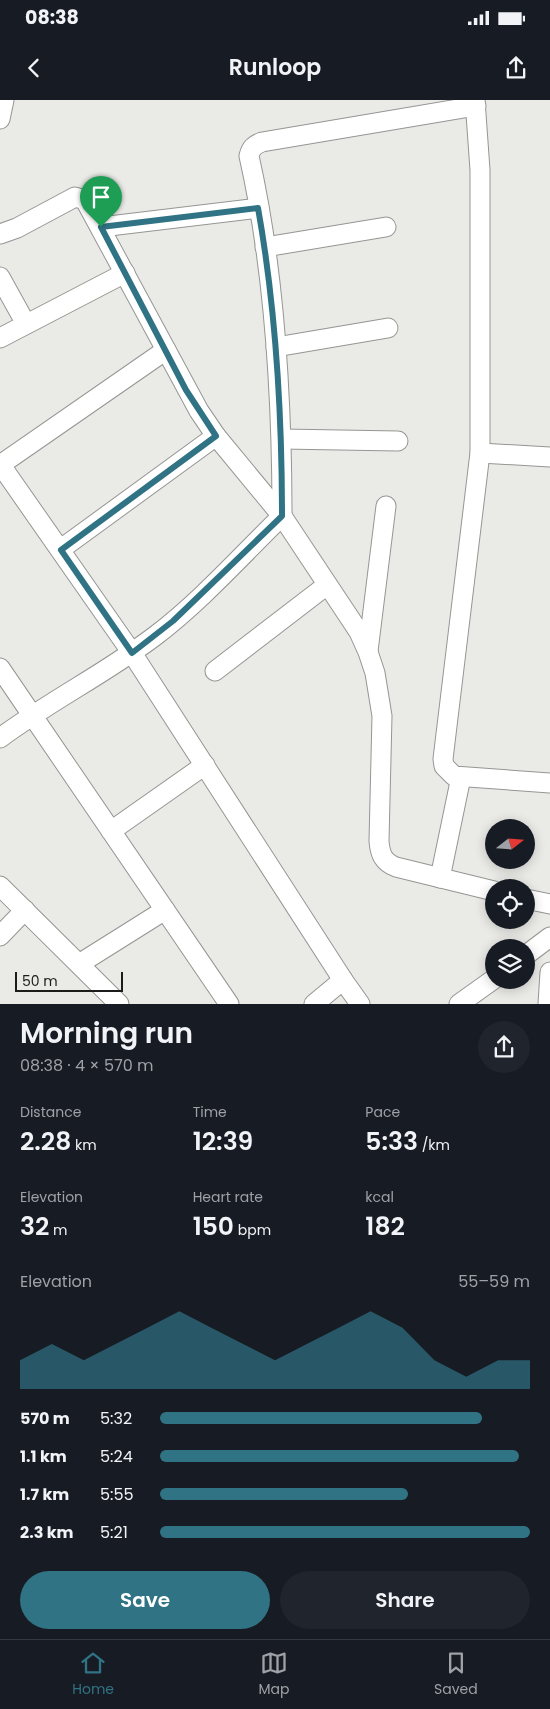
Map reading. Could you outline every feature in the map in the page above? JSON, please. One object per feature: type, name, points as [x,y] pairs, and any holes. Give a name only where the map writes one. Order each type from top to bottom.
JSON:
[{"type":"street","points":[[0,119],[4,100]]},
{"type":"street","points":[[0,738],[132,653],[180,615],[282,516],[282,439],[276,346],[265,247],[249,156],[251,149],[256,144],[476,103],[480,170],[480,453],[443,759],[444,766],[454,776],[550,783]]},
{"type":"street","points":[[0,234],[17,228],[76,197],[85,200],[186,390],[216,436],[282,516],[359,632],[375,673],[382,716],[379,841],[381,854],[390,864],[485,889]]},
{"type":"street","points":[[101,227],[258,208]]},
{"type":"street","points":[[265,247],[386,227]]},
{"type":"street","points":[[0,338],[125,273]]},
{"type":"street","points":[[0,278],[26,324]]},
{"type":"street","points":[[276,346],[388,328]]},
{"type":"street","points":[[166,350],[0,465],[132,653],[360,1004]]},
{"type":"street","points":[[61,550],[216,436]]},
{"type":"street","points":[[282,439],[398,441]]},
{"type":"street","points":[[480,453],[550,457]]},
{"type":"street","points":[[368,652],[386,506]]},
{"type":"street","points":[[215,671],[327,585]]},
{"type":"street","points":[[0,668],[229,1004]]},
{"type":"street","points":[[111,831],[205,765]]},
{"type":"street","points":[[440,878],[462,776]]},
{"type":"street","points":[[0,886],[119,1004]]},
{"type":"street","points":[[535,901],[550,904]]},
{"type":"street","points":[[0,936],[25,910]]},
{"type":"street","points":[[79,964],[164,910]]},
{"type":"street","points":[[535,948],[550,937]]},
{"type":"street","points":[[548,1004],[550,972]]},
{"type":"street","points":[[314,1004],[343,980]]},
{"type":"street","points":[[459,1004],[485,985]]},
{"type":"route","points":[[258,208],[265,247],[276,346],[282,439],[282,516],[187,609],[157,635],[132,653],[61,550],[216,436],[186,390],[101,227],[258,208]]}]
